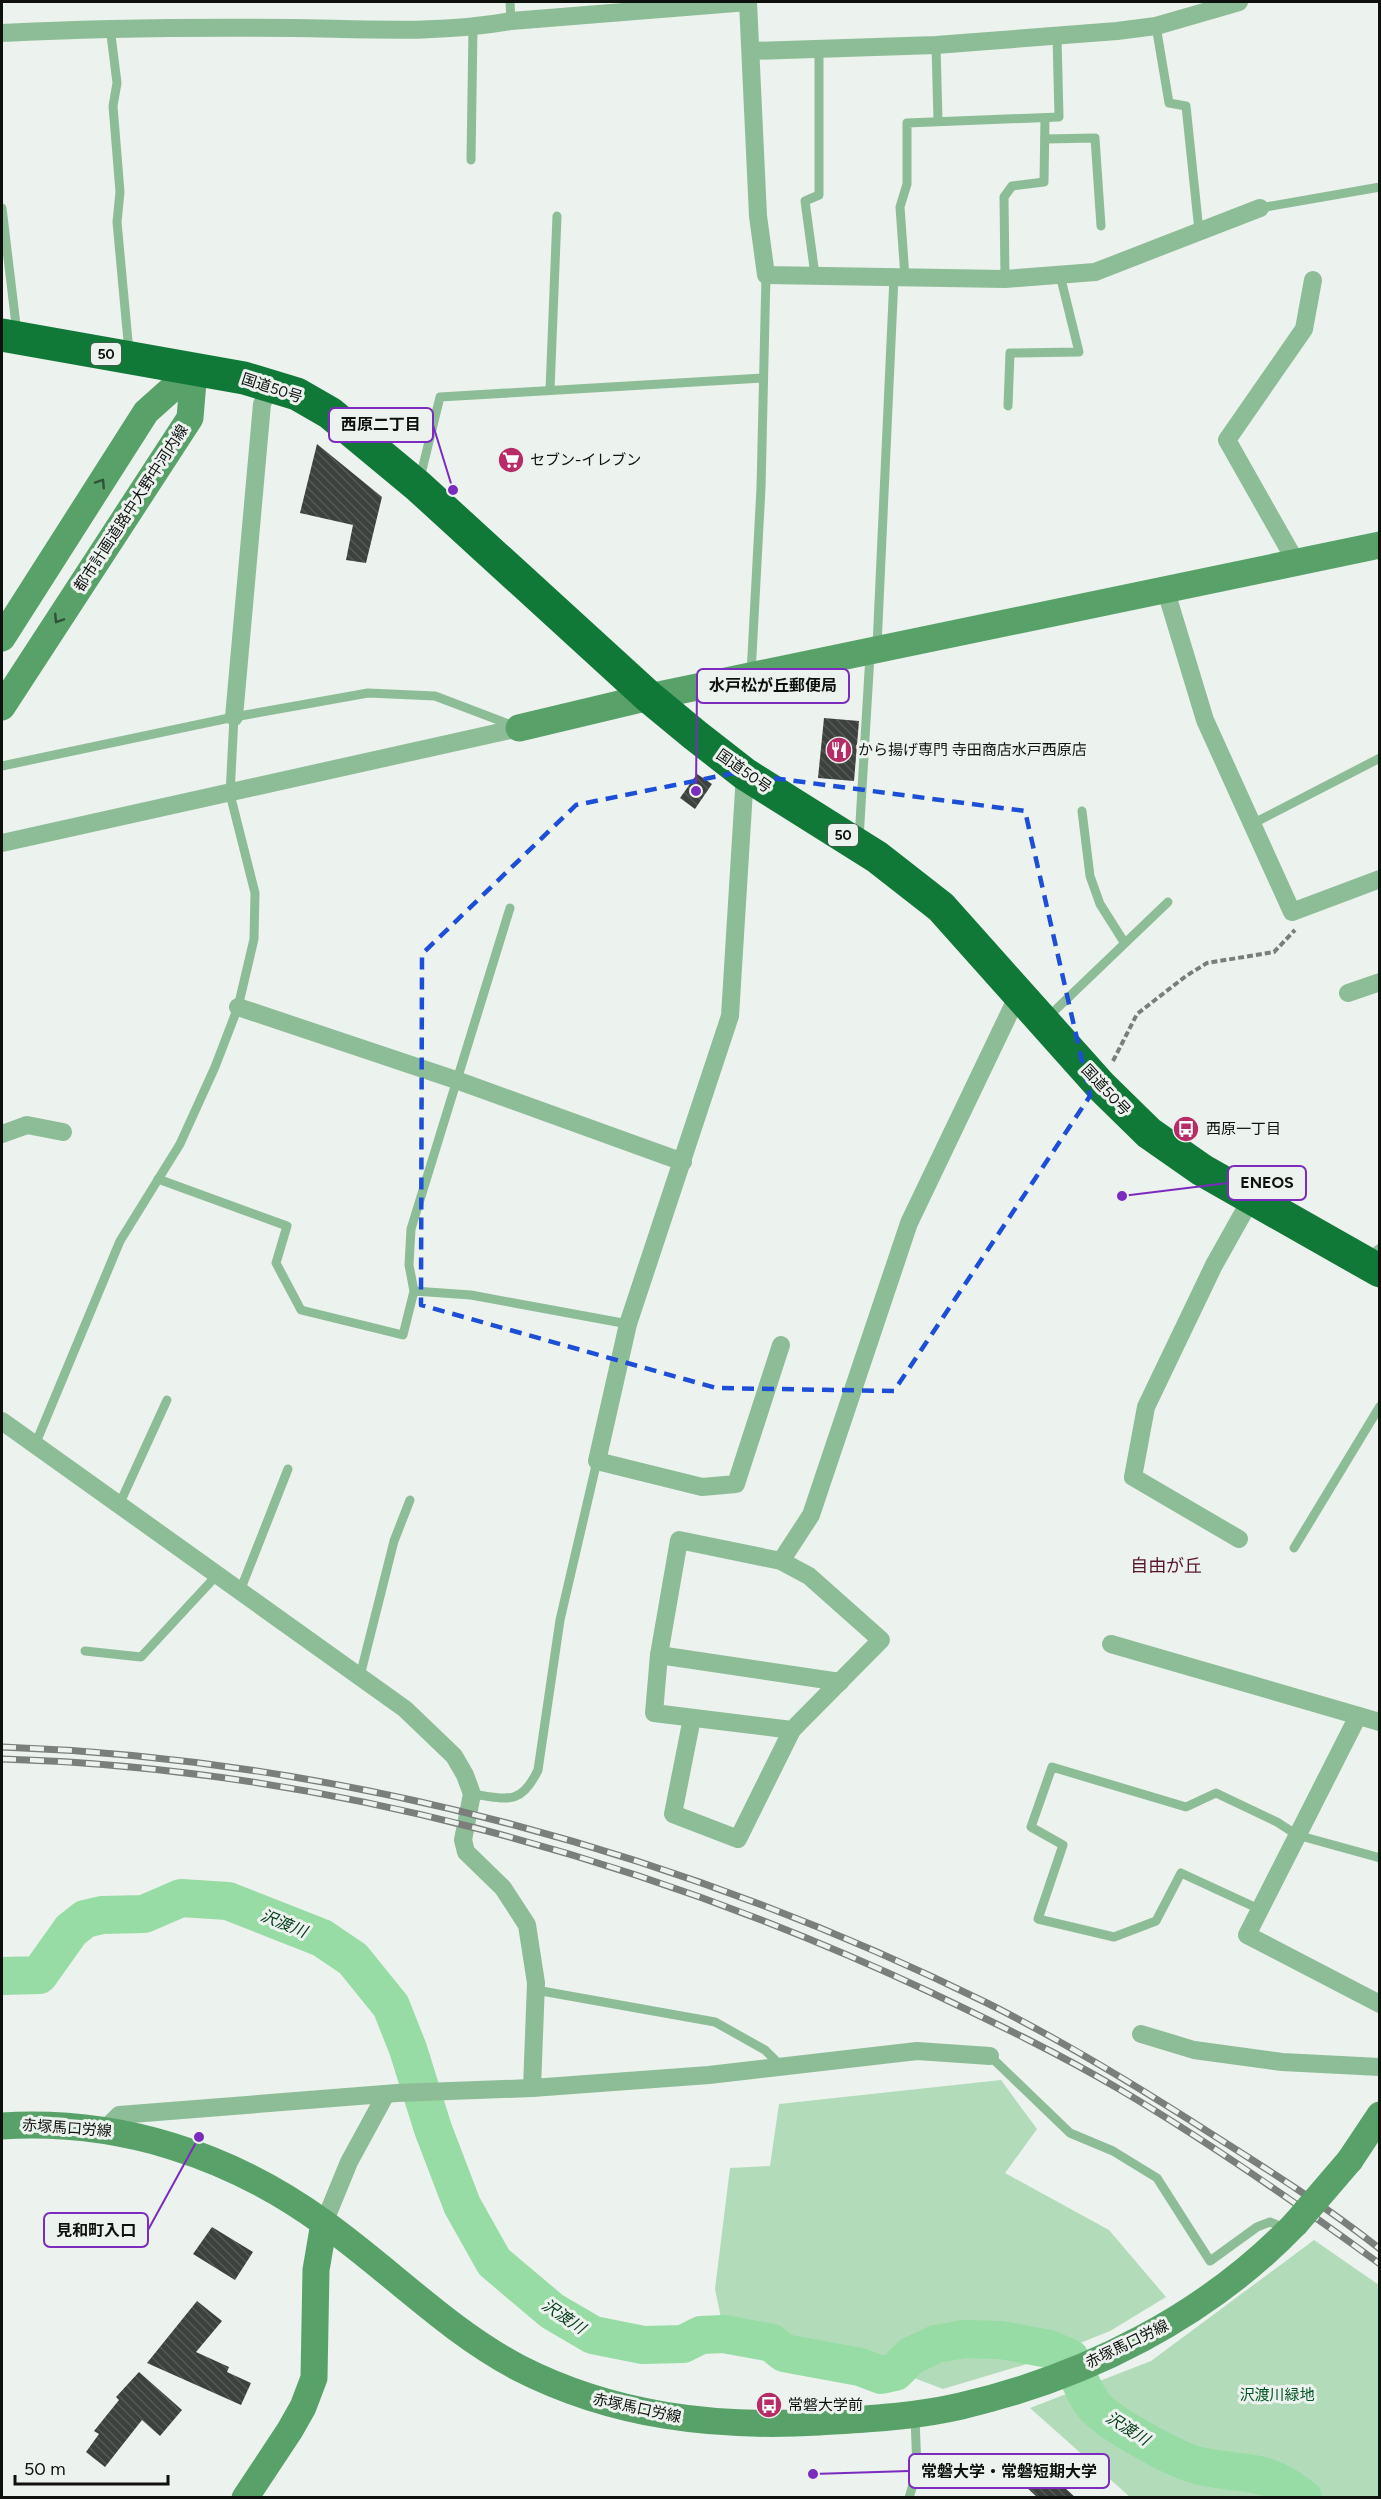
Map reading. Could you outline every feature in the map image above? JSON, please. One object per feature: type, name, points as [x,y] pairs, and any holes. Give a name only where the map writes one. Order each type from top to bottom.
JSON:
[{"type":"highway","name":"国道50号","points":[[10,337],[194,369],[270,385],[297,394],[330,413],[418,486],[649,697],[745,774],[859,845],[941,907],[1042,1021],[1149,1133],[1202,1170],[1251,1199],[1374,1260]]},
{"type":"street","points":[[2,33],[110,27],[377,31],[473,28],[615,7],[748,2],[758,216],[766,275],[1005,279],[1095,272],[1260,208]]},
{"type":"street","points":[[751,51],[936,45],[1057,37],[1156,26],[1239,2]]},
{"type":"street","points":[[1296,562],[1227,440],[1304,329],[1313,280]]},
{"type":"street","points":[[2,638],[146,412],[194,369]]},
{"type":"street","name":"都市計画道路中大野中河内線","points":[[2,707],[190,418],[194,369]]},
{"type":"street","points":[[234,717],[261,409],[270,385]]},
{"type":"street","points":[[2,843],[230,794],[649,697],[1380,545]]},
{"type":"street","points":[[1165,588],[1205,720],[1254,823],[1292,912],[1380,879]]},
{"type":"street","points":[[745,774],[730,1017],[628,1324],[597,1461],[702,1487],[736,1484],[781,1345]]},
{"type":"street","points":[[1348,993],[1380,982]]},
{"type":"street","points":[[781,1561],[811,1515],[909,1223],[1019,993]]},
{"type":"street","points":[[238,1007],[456,1080],[683,1162]]},
{"type":"street","points":[[2,1134],[27,1125],[63,1132]]},
{"type":"street","points":[[1239,1539],[1133,1477],[1146,1407],[1214,1264],[1251,1199]]},
{"type":"street","points":[[2,1421],[360,1676],[436,1737],[454,1756],[465,1774],[472,1794],[463,1840],[466,1852],[503,1888],[527,1925],[533,1952],[536,1990],[532,2088]]},
{"type":"street","points":[[692,1718],[673,1814],[738,1839],[792,1730],[881,1640],[809,1576],[781,1561],[679,1540],[659,1655],[654,1713],[792,1730]]},
{"type":"street","points":[[1111,1644],[1380,1722]]},
{"type":"street","points":[[659,1655],[840,1682]]},
{"type":"street","points":[[1358,1716],[1248,1935],[1380,2004]]},
{"type":"street","points":[[1141,2034],[1194,2049],[1260,2059],[1380,2067]]},
{"type":"street","points":[[105,2128],[119,2115],[392,2094],[532,2088],[782,2067],[917,2051],[990,2056]]},
{"type":"street","points":[[245,2498],[290,2430],[303,2407],[314,2378],[316,2270],[324,2223],[349,2162],[392,2094]]},
{"type":"street","name":"赤塚馬口労線","points":[[2,2126],[65,2125],[105,2128],[194,2151],[273,2189],[324,2223],[485,2348],[530,2373],[591,2399],[653,2414],[767,2425],[915,2414],[960,2407],[1040,2383],[1135,2344],[1214,2294],[1249,2267],[1292,2227],[1350,2160],[1380,2115]]},
{"type":"lane","points":[[510,2],[511,21]]},
{"type":"lane","points":[[1156,26],[1169,103],[1186,106],[1199,231]]},
{"type":"lane","points":[[110,27],[117,83],[113,106],[120,192],[117,222],[130,358]]},
{"type":"lane","points":[[471,160],[473,28]]},
{"type":"lane","points":[[859,845],[899,277],[900,207],[907,184],[907,123],[1059,117],[1057,37]]},
{"type":"lane","points":[[936,45],[938,122]]},
{"type":"lane","points":[[815,275],[805,201],[819,195],[819,48]]},
{"type":"lane","points":[[1005,279],[1004,197],[1012,186],[1044,182],[1045,118]]},
{"type":"lane","points":[[1045,140],[1095,138],[1101,226]]},
{"type":"lane","points":[[1260,208],[1380,187]]},
{"type":"lane","points":[[2,208],[10,337]]},
{"type":"lane","points":[[550,390],[557,216]]},
{"type":"lane","points":[[751,677],[761,488],[766,275]]},
{"type":"lane","points":[[1008,406],[1010,353],[1079,352],[1060,275]]},
{"type":"lane","points":[[418,486],[440,397],[763,378]]},
{"type":"lane","points":[[2,766],[234,717],[368,693],[435,696],[519,728]]},
{"type":"lane","points":[[35,1445],[120,1241],[184,1134],[215,1067],[238,1007],[254,939],[255,893],[230,794],[234,717]]},
{"type":"lane","points":[[1254,823],[1380,758]]},
{"type":"lane","points":[[1083,811],[1090,876],[1100,904],[1124,942]]},
{"type":"lane","points":[[1042,1021],[1168,902]]},
{"type":"lane","points":[[158,1179],[287,1226],[276,1263],[301,1310],[403,1335],[414,1291],[409,1264],[411,1229],[510,908]]},
{"type":"lane","points":[[414,1291],[471,1295],[628,1324]]},
{"type":"lane","points":[[119,1505],[167,1400]]},
{"type":"lane","points":[[1294,1548],[1380,1406]]},
{"type":"lane","points":[[472,1794],[506,1799],[522,1796],[538,1770],[560,1620],[597,1461]]},
{"type":"lane","points":[[240,1591],[288,1469]]},
{"type":"lane","points":[[360,1676],[394,1541],[410,1500]]},
{"type":"lane","points":[[85,1651],[141,1657],[217,1575]]},
{"type":"lane","points":[[1259,1910],[1181,1873],[1156,1921],[1114,1937],[1038,1919],[1063,1845],[1031,1827],[1052,1767],[1186,1807],[1216,1793],[1277,1822],[1297,1835],[1380,1858]]},
{"type":"lane","points":[[536,1990],[715,2022],[765,2049],[782,2067]]},
{"type":"lane","points":[[990,2056],[1070,2133],[1113,2151],[1157,2178],[1210,2261],[1257,2227],[1270,2222],[1292,2227]]},
{"type":"lane","points":[[909,2498],[917,2471],[915,2414]]},
{"type":"path","points":[[1111,1066],[1137,1014],[1186,976],[1207,963],[1274,952],[1295,932],[1292,912]]},
{"type":"highlighted area","points":[[734,773],[1025,811],[1090,1096],[894,1391],[716,1388],[421,1305],[422,954],[576,805]]},
{"type":"green space","points":[[1001,2080],[1037,2129],[1005,2173],[1109,2230],[1166,2297],[1110,2331],[1030,2363],[943,2389],[840,2350],[723,2328],[715,2289],[730,2168],[770,2166],[779,2104]]},
{"type":"green space","name":"沢渡川緑地","points":[[1314,2240],[1379,2285],[1379,2497],[1130,2497],[1030,2408],[1151,2361]]},
{"type":"building","points":[[317,444],[382,497],[366,563],[346,560],[353,525],[300,513]]},
{"type":"building","name":"から揚げ専門 寺田商店水戸西原店","points":[[824,718],[859,721],[854,781],[818,778]]},
{"type":"building","points":[[697,774],[712,784],[695,809],[680,798]]},
{"type":"building","points":[[212,2227],[253,2252],[235,2280],[193,2254]]},
{"type":"building","points":[[197,2301],[222,2321],[196,2352],[229,2367],[227,2372],[251,2383],[241,2405],[147,2363]]},
{"type":"building","points":[[139,2372],[182,2410],[160,2436],[142,2420],[105,2467],[86,2452],[99,2434],[94,2431],[119,2400],[116,2397]]},
{"type":"building","points":[[1027,2453],[1076,2498],[1038,2498],[1008,2470]]},
{"type":"waterway","name":"沢渡川","points":[[2,1976],[39,1975],[71,1930],[85,1919],[102,1915],[144,1914],[181,1898],[228,1901],[322,1938],[353,1959],[391,2006],[462,2205],[494,2262],[552,2311],[593,2335],[643,2345],[683,2344],[701,2335],[724,2334],[772,2343],[784,2353],[860,2367],[881,2375],[895,2372],[911,2356],[936,2344],[964,2339],[1001,2340],[1049,2349],[1070,2358],[1091,2402],[1114,2423],[1129,2432],[1190,2463],[1265,2476],[1303,2498]]},
{"type":"railway","points":[[2,1747],[129,1755],[256,1771],[383,1794],[508,1823],[631,1859],[752,1901],[871,1949],[987,2003],[1045,2033],[1256,2162],[1319,2204],[1380,2249]]},
{"type":"railway","points":[[2,1759],[122,1766],[241,1780],[361,1801],[479,1829],[595,1862],[710,1901],[822,1945],[932,1993],[1073,2063],[1153,2109],[1219,2151],[1380,2264]]},
{"type":"place","name":"セブン-イレブン","points":[[511,460]]},
{"type":"place","name":"西原二丁目","points":[[453,490]]},
{"type":"place","name":"から揚げ専門 寺田商店水戸西原店","points":[[839,750]]},
{"type":"place","name":"水戸松が丘郵便局","points":[[696,791]]},
{"type":"place","name":"西原一丁目","points":[[1186,1129]]},
{"type":"place","name":"ENEOS","points":[[1122,1196]]},
{"type":"place","name":"見和町入口","points":[[199,2137]]},
{"type":"place","name":"常磐大学前","points":[[769,2405]]},
{"type":"place","name":"常磐大学・常磐短期大学","points":[[813,2474]]},
{"type":"district","name":"自由が丘","points":[[1166,1566]]}]
